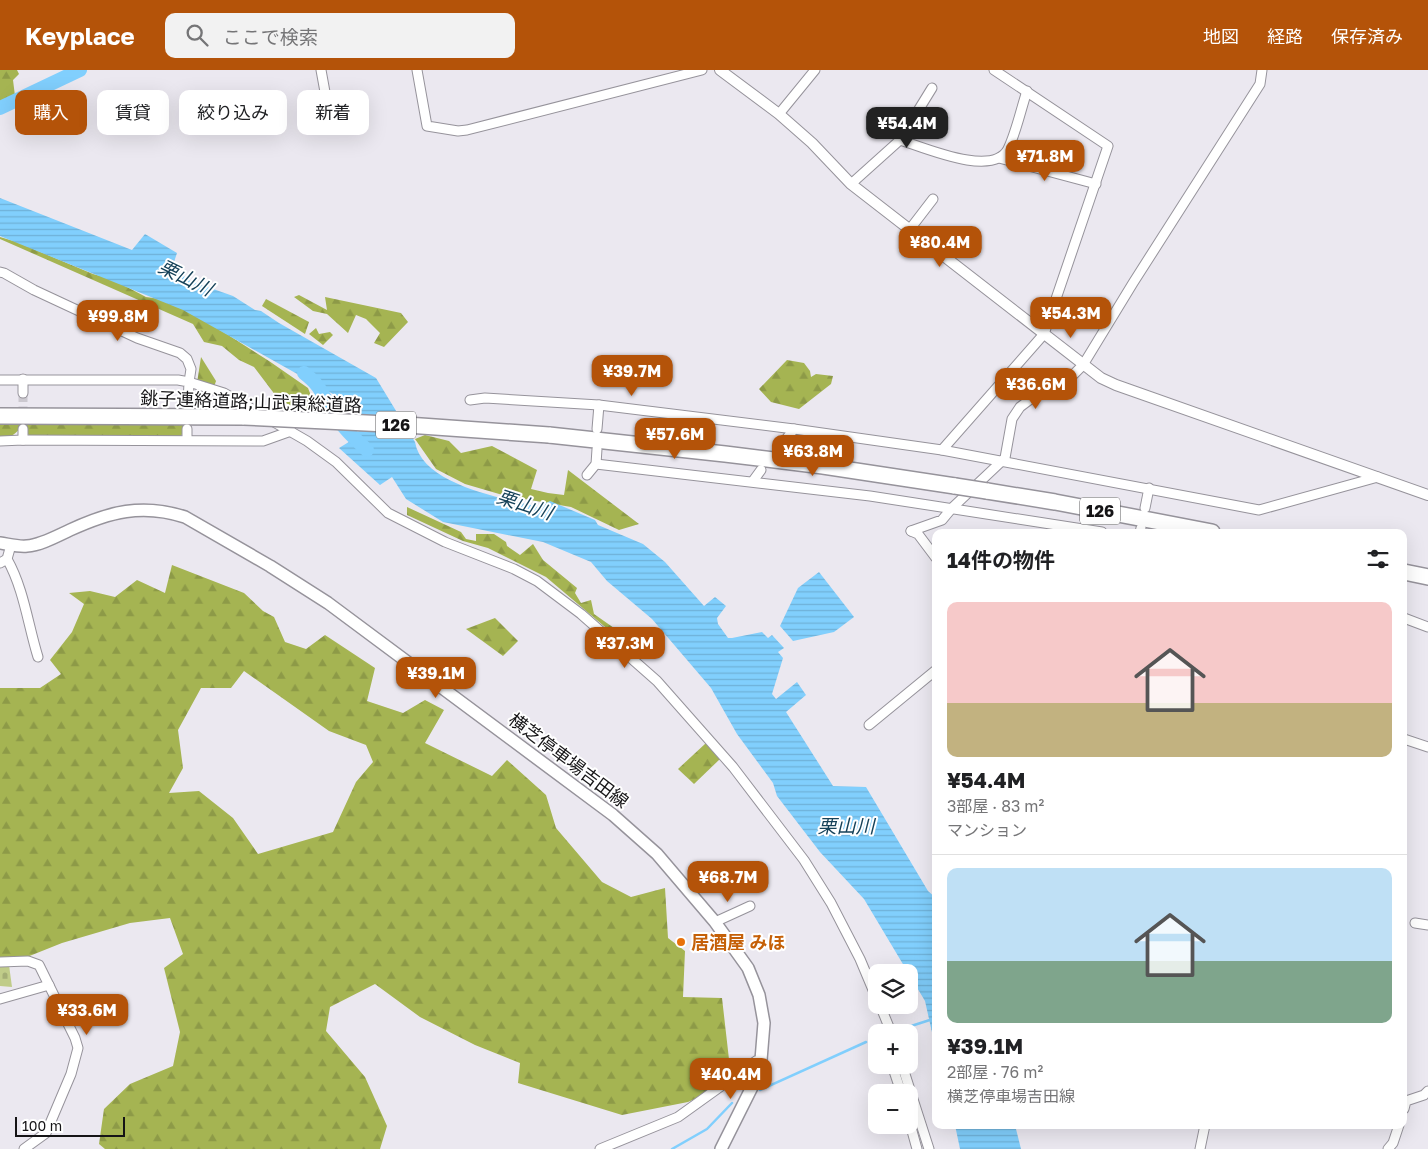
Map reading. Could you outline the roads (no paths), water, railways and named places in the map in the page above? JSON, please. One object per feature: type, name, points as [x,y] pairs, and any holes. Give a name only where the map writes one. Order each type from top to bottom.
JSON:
[{"type":"highway","name":"銚子連絡道路;山武東総道路","points":[[0,416],[244,417],[427,426],[549,435],[822,466],[1055,502],[1196,529]]},
{"type":"highway","points":[[1407,573],[1428,577]]},
{"type":"main road","name":"横芝停車場吉田線","points":[[5,544],[26,546],[57,536],[103,516],[138,510],[172,513],[197,523],[328,603],[613,815],[657,854],[715,922],[748,968],[759,995],[764,1022],[761,1060],[754,1083],[721,1149]]},
{"type":"street","points":[[321,70],[325,90]]},
{"type":"street","points":[[417,70],[427,126],[458,131],[594,99],[702,70]]},
{"type":"street","points":[[720,70],[779,114],[812,143],[850,184],[1101,378],[1428,495]]},
{"type":"street","points":[[779,114],[815,70]]},
{"type":"street","points":[[942,450],[1044,334],[1108,146],[994,70]]},
{"type":"street","points":[[932,553],[918,534],[911,531],[942,520],[952,508],[1002,462],[1007,452],[1012,419],[1020,407],[1036,395],[1070,378],[1083,365],[1132,283],[1260,84],[1262,70]]},
{"type":"street","points":[[850,184],[900,140],[932,88]]},
{"type":"street","points":[[900,140],[964,160],[992,161],[1007,151],[1027,91]]},
{"type":"street","points":[[999,158],[1096,184]]},
{"type":"street","points":[[910,229],[932,199]]},
{"type":"street","points":[[0,272],[48,297],[137,338],[180,353],[187,359],[191,369],[188,404]]},
{"type":"street","points":[[23,379],[23,392]]},
{"type":"street","points":[[0,380],[170,380],[189,382],[224,393],[291,431],[336,462],[388,513],[444,542],[514,569],[537,581],[581,614],[657,681],[733,767],[820,884],[860,959],[868,978]]},
{"type":"street","points":[[470,400],[486,398],[599,405],[794,429],[942,450],[1259,510],[1378,477]]},
{"type":"street","points":[[597,428],[599,405]]},
{"type":"street","points":[[23,429],[23,440]]},
{"type":"street","points":[[187,429],[187,440]]},
{"type":"street","points":[[780,447],[794,429]]},
{"type":"street","points":[[0,441],[187,440],[263,442],[291,431]]},
{"type":"street","points":[[588,475],[596,464],[596,449]]},
{"type":"street","points":[[596,464],[753,481],[952,508],[1083,529]]},
{"type":"street","points":[[753,481],[762,470]]},
{"type":"street","points":[[1145,508],[1149,488]]},
{"type":"street","points":[[5,544],[4,561],[12,567],[27,611],[38,658]]},
{"type":"street","points":[[1407,619],[1428,627]]},
{"type":"street","points":[[869,725],[932,673]]},
{"type":"street","points":[[1407,740],[1428,747]]},
{"type":"street","points":[[715,922],[750,906]]},
{"type":"street","points":[[1415,923],[1428,925]]},
{"type":"street","points":[[0,962],[28,962],[39,965],[75,1038],[78,1048],[71,1074],[46,1133],[24,1149]]},
{"type":"street","points":[[0,999],[49,985]]},
{"type":"street","points":[[600,1149],[678,1117],[761,1060]]},
{"type":"street","points":[[905,1074],[929,1149]]},
{"type":"street","points":[[1407,1102],[1427,1095]]},
{"type":"street","points":[[1200,1149],[1204,1129]]},
{"type":"street","points":[[1388,1149],[1393,1143],[1397,1129]]},
{"type":"street","points":[[913,1134],[917,1149]]},
{"type":"water","name":"栗山川","points":[[0,198],[132,250],[145,234],[177,253],[172,268],[184,275],[185,279],[233,296],[376,378],[415,442],[421,457],[432,469],[448,479],[486,494],[538,507],[550,501],[595,520],[598,525],[643,544],[665,562],[704,606],[715,597],[726,606],[717,618],[718,624],[728,638],[762,632],[768,638],[772,635],[784,648],[778,652],[783,658],[772,694],[776,699],[797,682],[806,695],[786,712],[833,786],[866,787],[928,891],[932,894],[932,1032],[925,1001],[918,989],[918,964],[903,964],[864,899],[820,852],[777,796],[773,783],[737,734],[711,688],[652,619],[607,581],[591,562],[543,542],[443,522],[406,499],[392,477],[380,485],[339,448],[357,437],[360,424],[349,403],[183,310],[0,236]]},
{"type":"water","points":[[819,572],[854,617],[834,632],[793,641],[780,626],[798,588]]},
{"type":"water","points":[[956,1129],[1016,1129],[1021,1149],[960,1149]]},
{"type":"waterway","points":[[0,108],[80,70]]},
{"type":"waterway","name":"栗山川","points":[[304,373],[318,386],[340,422],[367,450]]},
{"type":"waterway","points":[[917,1024],[932,1019]]},
{"type":"waterway","points":[[760,1090],[866,1042]]},
{"type":"waterway","points":[[672,1149],[707,1129],[732,1103]]},
{"type":"tunnel","points":[[23,393],[23,420]]},
{"type":"place","name":"居酒屋 みほ","points":[[681,942]]}]
